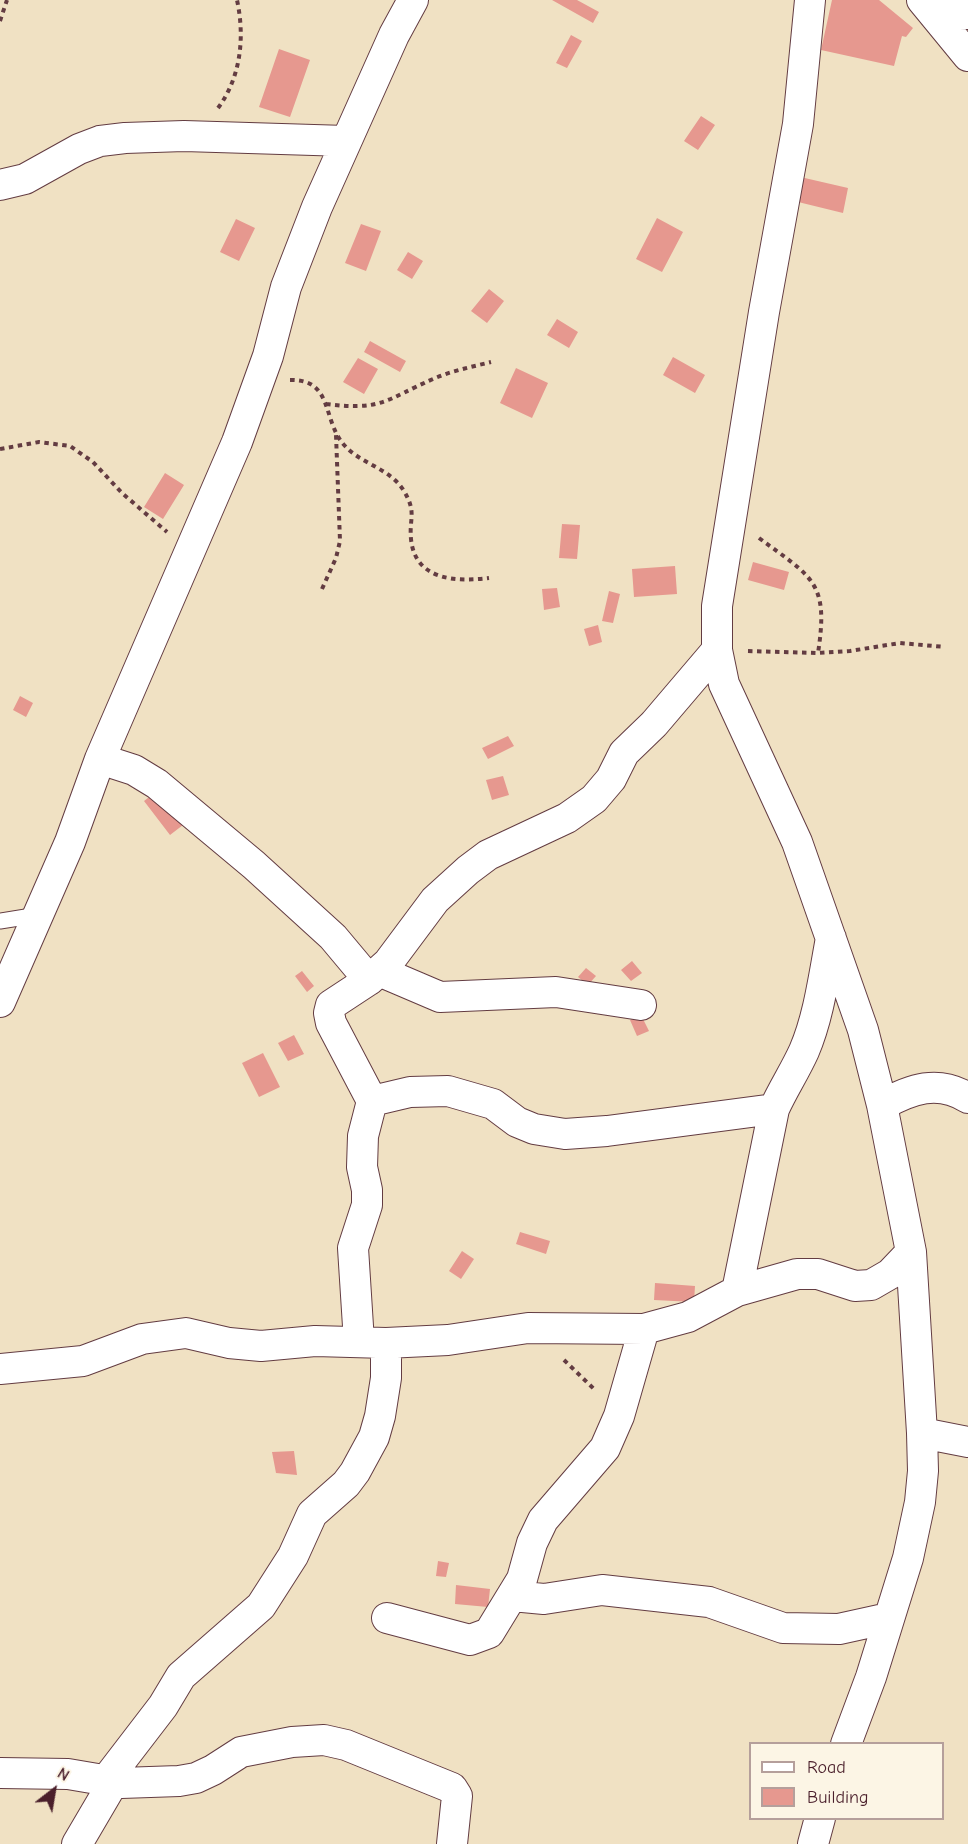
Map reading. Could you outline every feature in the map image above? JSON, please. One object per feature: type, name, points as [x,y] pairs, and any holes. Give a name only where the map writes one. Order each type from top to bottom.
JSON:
[{"type":"street","points":[[0,1002],[70,842],[100,759],[191,553],[257,387],[286,287],[317,207],[394,35],[413,0]]},
{"type":"street","points":[[810,0],[798,124],[764,312],[717,606],[717,650],[723,684],[797,842],[863,1030],[882,1105],[912,1252],[922,1433],[923,1471],[919,1511],[871,1677],[846,1742]]},
{"type":"street","points":[[928,8],[968,14]]},
{"type":"street","points":[[928,8],[968,56]]},
{"type":"street","points":[[0,184],[25,179],[80,149],[100,141],[184,136],[346,141]]},
{"type":"street","points":[[77,1844],[110,1780],[163,1706],[181,1676],[261,1606],[293,1556],[312,1514],[355,1472],[374,1437],[386,1378],[373,1343],[353,1248],[367,1205],[367,1190],[362,1167],[363,1136],[372,1101],[331,1023],[329,1013],[335,1000],[374,975],[410,936],[435,900],[468,870],[488,855],[567,818],[594,799],[611,779],[624,753],[654,724],[717,650]]},
{"type":"street","points":[[100,759],[134,770],[157,784],[254,865],[374,975],[440,997],[556,992],[641,1005]]},
{"type":"street","points":[[737,1291],[774,1109],[785,1084],[804,1052],[816,1016],[831,935]]},
{"type":"street","points":[[882,1105],[915,1090],[937,1086],[968,1098]]},
{"type":"street","points":[[372,1101],[410,1092],[448,1091],[493,1104],[517,1122],[534,1129],[565,1134],[607,1131],[774,1109]]},
{"type":"street","points":[[0,1369],[83,1361],[142,1339],[186,1333],[243,1345],[315,1341],[373,1343],[482,1337],[528,1328],[644,1329],[688,1317],[737,1291],[797,1274],[818,1274],[864,1287],[890,1274],[912,1252]]},
{"type":"street","points":[[387,1618],[470,1640],[489,1633],[522,1579],[532,1543],[543,1520],[605,1448],[618,1420],[644,1329]]},
{"type":"street","points":[[922,1433],[968,1442]]},
{"type":"street","points":[[512,1596],[544,1599],[602,1590],[709,1602],[759,1622],[783,1628],[839,1629],[889,1618]]},
{"type":"street","points":[[0,1773],[34,1772],[156,1783],[196,1778],[241,1752],[291,1742],[324,1740],[346,1745],[452,1788],[457,1796],[452,1844]]},
{"type":"street","points":[[813,1844],[819,1820]]},
{"type":"lane","points":[[0,921],[38,915]]},
{"type":"path","points":[[0,21],[7,0]]},
{"type":"path","points":[[184,136],[212,116],[229,92],[237,68],[241,37],[237,0]]},
{"type":"path","points":[[326,404],[368,406],[385,403],[432,379],[491,362]]},
{"type":"path","points":[[257,387],[299,380],[319,389],[336,434],[346,447],[393,478],[404,490],[413,513],[410,537],[414,557],[425,568],[444,579],[470,581],[489,578]]},
{"type":"path","points":[[322,589],[336,558],[340,541],[336,434]]},
{"type":"path","points":[[0,449],[39,442],[70,446],[93,462],[122,493],[191,553]]},
{"type":"path","points":[[733,517],[801,568],[812,581],[822,601],[823,621],[818,653]]},
{"type":"path","points":[[717,650],[818,653],[900,643],[945,647]]},
{"type":"path","points":[[562,1359],[585,1379],[618,1420]]},
{"type":"building","points":[[552,0],[577,0],[599,12],[593,23]]},
{"type":"building","points":[[832,0],[879,0],[913,28],[906,37],[902,36],[894,66],[821,50]]},
{"type":"building","points":[[571,35],[582,41],[567,68],[556,63]]},
{"type":"building","points":[[279,49],[310,60],[290,117],[259,107]]},
{"type":"building","points":[[701,116],[715,125],[698,150],[684,141]]},
{"type":"building","points":[[796,176],[848,188],[843,213],[790,200]]},
{"type":"building","points":[[657,218],[683,232],[662,272],[636,259]]},
{"type":"building","points":[[236,219],[255,228],[239,261],[220,252]]},
{"type":"building","points":[[361,224],[381,231],[366,271],[345,263]]},
{"type":"building","points":[[408,252],[423,261],[412,279],[397,270]]},
{"type":"building","points":[[489,289],[504,301],[487,323],[471,311]]},
{"type":"building","points":[[557,319],[578,332],[569,348],[547,335]]},
{"type":"building","points":[[370,341],[406,361],[400,372],[364,352]]},
{"type":"building","points":[[673,357],[705,375],[695,393],[663,375]]},
{"type":"building","points":[[358,358],[378,369],[364,394],[343,382]]},
{"type":"building","points":[[516,368],[548,383],[532,418],[500,403]]},
{"type":"building","points":[[165,473],[184,485],[163,519],[144,507]]},
{"type":"building","points":[[562,524],[580,525],[577,559],[559,558]]},
{"type":"building","points":[[753,562],[789,572],[784,590],[748,580]]},
{"type":"building","points":[[675,566],[677,594],[634,597],[632,569]]},
{"type":"building","points":[[557,588],[560,607],[544,610],[542,589]]},
{"type":"building","points":[[609,591],[620,594],[613,623],[602,621]]},
{"type":"building","points":[[598,625],[602,642],[589,646],[584,629]]},
{"type":"building","points":[[20,696],[33,703],[26,717],[13,710]]},
{"type":"building","points":[[508,736],[514,746],[488,759],[482,748]]},
{"type":"building","points":[[503,776],[509,795],[492,800],[486,780]]},
{"type":"building","points":[[157,791],[183,825],[170,835],[144,801]]},
{"type":"building","points":[[632,961],[642,973],[631,981],[621,970]]},
{"type":"building","points":[[586,968],[596,976],[588,985],[578,977]]},
{"type":"building","points":[[302,971],[314,986],[307,992],[295,976]]},
{"type":"building","points":[[641,1015],[649,1031],[637,1036],[630,1020]]},
{"type":"building","points":[[294,1035],[304,1054],[288,1061],[278,1043]]},
{"type":"building","points":[[263,1053],[280,1087],[259,1097],[242,1063]]},
{"type":"building","points":[[520,1232],[550,1241],[546,1254],[516,1244]]},
{"type":"building","points":[[462,1251],[474,1259],[461,1279],[449,1271]]},
{"type":"building","points":[[655,1283],[695,1286],[694,1302],[654,1300]]},
{"type":"building","points":[[294,1451],[297,1475],[276,1473],[272,1452]]},
{"type":"building","points":[[438,1561],[449,1563],[446,1577],[436,1576]]},
{"type":"building","points":[[456,1585],[490,1589],[488,1607],[455,1604]]}]
